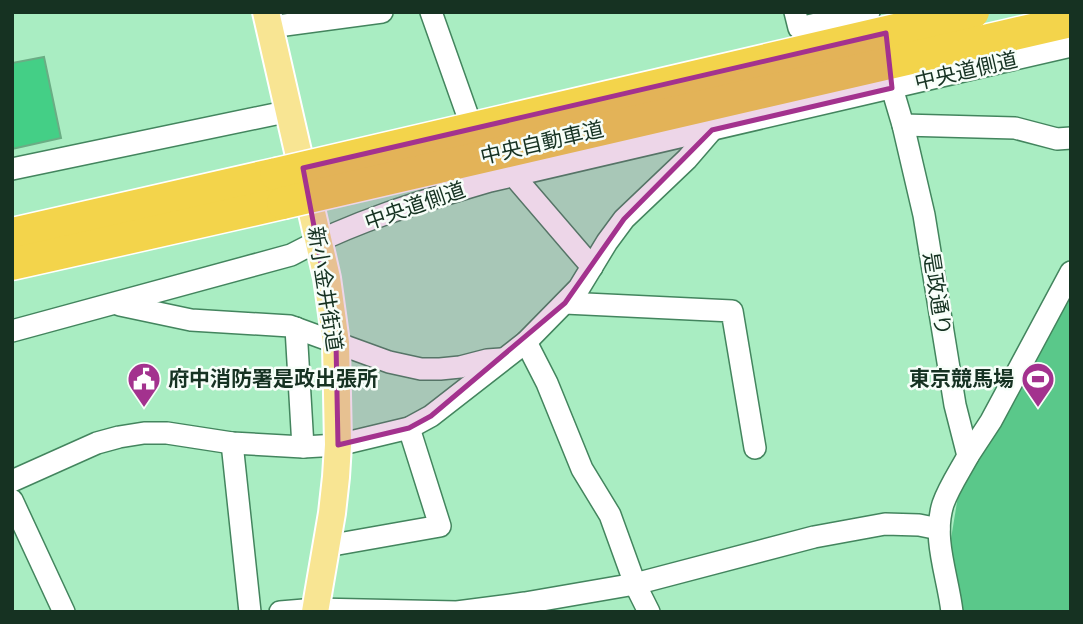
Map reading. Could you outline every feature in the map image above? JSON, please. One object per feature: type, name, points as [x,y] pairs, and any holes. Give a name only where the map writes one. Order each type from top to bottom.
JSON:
[{"type":"highway","name":"中央自動車道","points":[[12,264],[227,216],[279,189],[973,12]]},
{"type":"highway","name":"中央自動車道","points":[[12,234],[208,188],[279,189],[1071,21]]},
{"type":"highway","points":[[12,225],[208,188]]},
{"type":"highway","points":[[12,276],[227,216]]},
{"type":"main road","name":"新小金井街道","points":[[268,20],[319,240],[336,343],[338,445],[332,513],[315,611]]},
{"type":"street","points":[[268,20],[382,12]]},
{"type":"street","points":[[431,12],[490,181]]},
{"type":"street","points":[[795,12],[799,28],[869,12]]},
{"type":"street","name":"是政通り","points":[[884,12],[892,88],[904,125],[924,215],[955,405],[968,456]]},
{"type":"street","name":"中央道側道","points":[[12,331],[291,255],[319,240],[410,204],[490,181],[1071,46]]},
{"type":"street","points":[[12,169],[290,111]]},
{"type":"street","points":[[904,125],[1015,128],[1057,139],[1071,138]]},
{"type":"street","points":[[12,481],[97,443],[144,433],[167,433],[232,443],[303,447],[338,445],[409,428],[432,416],[526,342],[579,288],[624,219],[687,159],[712,130]]},
{"type":"street","points":[[513,175],[592,267]]},
{"type":"street","points":[[952,612],[939,529],[943,505],[948,491],[991,421],[1071,272]]},
{"type":"street","points":[[565,303],[732,311],[755,447]]},
{"type":"street","points":[[115,304],[191,320],[290,326],[388,362],[421,369],[460,367],[503,359]]},
{"type":"street","points":[[296,328],[303,447]]},
{"type":"street","points":[[526,342],[547,383],[582,469],[610,515],[635,584],[649,612]]},
{"type":"street","points":[[327,546],[440,526],[409,428]]},
{"type":"street","points":[[232,443],[250,612]]},
{"type":"street","points":[[12,500],[64,612]]},
{"type":"street","points":[[280,612],[457,612],[635,584],[814,537],[885,524],[919,525],[939,529]]},
{"type":"highlighted area","points":[[886,33],[892,88],[712,130],[624,219],[565,303],[431,416],[409,428],[338,445],[336,343],[303,168]]},
{"type":"green space","name":"東京競馬場","points":[[1071,292],[1071,612],[961,612],[950,545],[958,496]]},
{"type":"building","points":[[44,57],[61,138],[12,149],[12,63]]},
{"type":"place","name":"府中消防署是政出張所","points":[[144,409]]},
{"type":"place","name":"東京競馬場","points":[[1038,409]]}]
